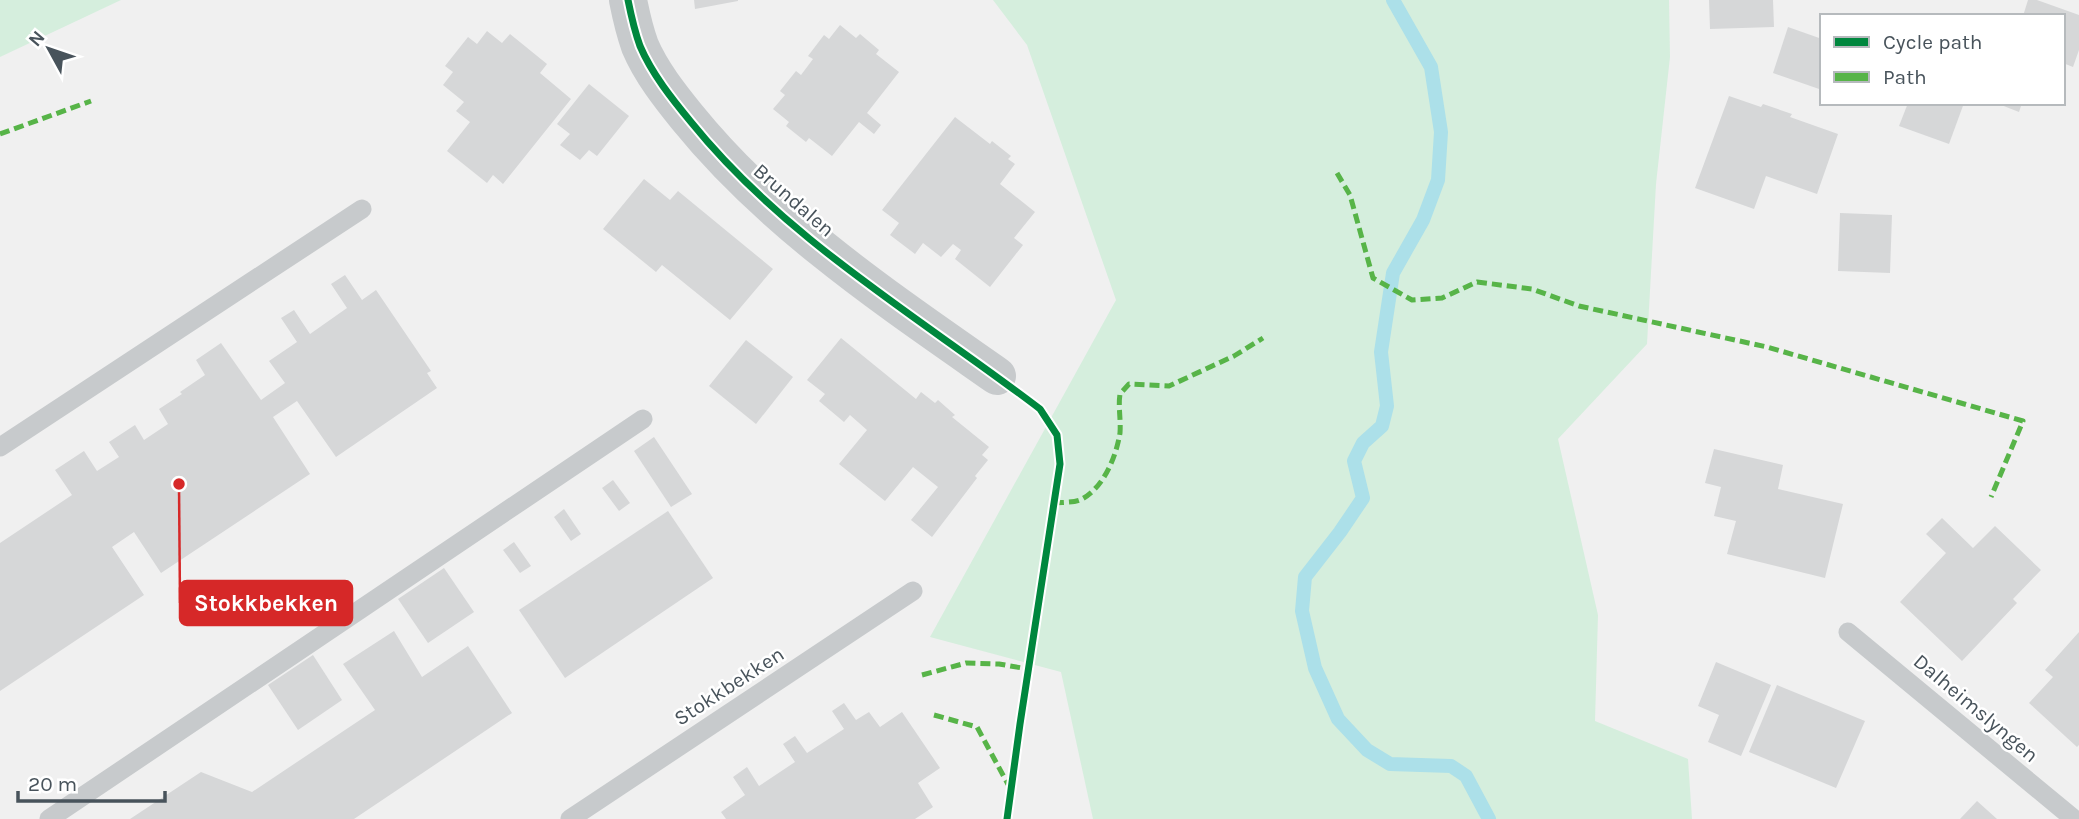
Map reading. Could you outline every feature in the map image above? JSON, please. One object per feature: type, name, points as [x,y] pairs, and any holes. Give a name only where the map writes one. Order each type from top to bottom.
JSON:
[{"type":"street","name":"Brundalen","points":[[628,0],[640,47],[655,73],[720,156],[750,186],[831,256],[997,376]]},
{"type":"lane","points":[[0,447],[362,209]]},
{"type":"lane","points":[[49,819],[643,419]]},
{"type":"lane","name":"Stokkbekken","points":[[570,819],[914,591]]},
{"type":"lane","name":"Dalheimslyngen","points":[[1848,632],[2074,819]]},
{"type":"green space","points":[[0,0],[121,0],[0,57]]},
{"type":"green space","points":[[993,0],[1669,0],[1670,57],[1656,184],[1647,344],[1558,439],[1598,615],[1595,721],[1688,759],[1692,819],[1093,819],[1061,672],[930,637],[1116,300],[1027,45]]},
{"type":"building","points":[[694,0],[738,0],[738,1],[695,9]]},
{"type":"building","points":[[1709,0],[1773,0],[1774,27],[1710,29]]},
{"type":"building","points":[[2028,0],[2037,0],[2079,15],[2079,50],[2073,67],[2065,64],[2065,14],[2024,14]]},
{"type":"building","points":[[840,25],[856,38],[860,34],[879,50],[876,54],[899,72],[867,113],[881,125],[874,134],[859,122],[832,156],[809,138],[806,142],[786,126],[789,122],[773,109],[785,95],[780,91],[796,71],[801,75],[813,59],[808,56],[824,35],[829,39]]},
{"type":"building","points":[[1788,27],[1820,38],[1820,89],[1773,73]]},
{"type":"building","points":[[487,31],[502,43],[510,34],[547,64],[540,73],[571,99],[503,184],[493,175],[487,183],[447,151],[470,122],[456,111],[464,102],[443,85],[453,72],[445,66],[468,37],[477,44]]},
{"type":"building","points":[[589,84],[629,116],[597,156],[589,150],[580,160],[560,145],[570,134],[557,124]]},
{"type":"building","points":[[1729,96],[1792,114],[1790,117],[1838,134],[1817,194],[1766,176],[1754,209],[1695,188]]},
{"type":"building","points":[[1907,105],[1963,105],[1949,144],[1899,126]]},
{"type":"building","points":[[2001,105],[2021,105],[2019,112]]},
{"type":"building","points":[[955,117],[990,144],[992,141],[1011,156],[1008,159],[1015,164],[1000,184],[1035,212],[1014,238],[1023,245],[990,287],[955,259],[961,250],[953,244],[941,257],[923,243],[915,254],[890,235],[899,223],[882,210]]},
{"type":"building","points":[[644,179],[670,200],[678,191],[773,269],[730,320],[662,265],[656,272],[603,229]]},
{"type":"building","points":[[1840,213],[1892,215],[1890,273],[1838,271]]},
{"type":"building","points":[[345,275],[362,300],[376,290],[431,371],[427,373],[437,388],[336,457],[297,401],[273,417],[310,474],[161,573],[134,532],[112,547],[144,595],[0,691],[0,543],[72,495],[55,470],[84,451],[97,471],[119,457],[109,442],[135,425],[144,440],[168,424],[159,409],[205,375],[196,360],[221,343],[261,400],[285,383],[269,361],[297,342],[281,318],[294,310],[310,334],[347,308],[331,284]]},
{"type":"building","points":[[841,338],[916,399],[921,392],[935,403],[938,400],[955,415],[952,417],[989,447],[982,455],[988,460],[975,476],[977,478],[932,537],[911,520],[938,487],[913,467],[885,501],[839,464],[867,430],[850,415],[844,422],[819,401],[825,394],[807,380]]},
{"type":"building","points":[[746,340],[793,377],[756,424],[709,386]]},
{"type":"building","points":[[654,437],[692,494],[671,507],[634,451]]},
{"type":"building","points":[[1714,449],[1783,465],[1778,489],[1843,504],[1825,578],[1727,554],[1736,521],[1714,516],[1721,487],[1705,483]]},
{"type":"building","points":[[613,480],[630,503],[619,511],[602,488]]},
{"type":"building","points":[[564,509],[581,534],[571,541],[554,517]]},
{"type":"building","points":[[668,511],[713,578],[565,678],[519,610]]},
{"type":"building","points":[[1942,518],[1973,548],[1995,526],[2041,570],[2013,599],[2017,603],[1962,661],[1900,602],[1946,553],[1926,534]]},
{"type":"building","points":[[514,542],[531,566],[520,573],[503,550]]},
{"type":"building","points":[[444,568],[474,612],[428,643],[398,599]]},
{"type":"building","points":[[394,631],[422,677],[468,646],[512,713],[354,819],[130,819],[201,772],[252,792],[375,710],[343,664]]},
{"type":"building","points":[[2079,632],[2077,747],[2029,703],[2053,677],[2045,670]]},
{"type":"building","points":[[313,655],[342,700],[298,730],[268,685]]},
{"type":"building","points":[[1716,662],[1771,685],[1741,756],[1708,742],[1719,715],[1698,706]]},
{"type":"building","points":[[1777,685],[1865,721],[1836,788],[1749,752]]},
{"type":"building","points":[[844,703],[856,720],[869,712],[880,727],[902,712],[940,768],[918,783],[933,807],[915,819],[726,819],[721,812],[745,795],[733,777],[747,767],[759,786],[795,762],[783,744],[795,736],[807,753],[844,729],[832,711]]},
{"type":"building","points":[[1977,801],[1997,819],[1960,819]]},
{"type":"waterway","name":"Stokkbekken","points":[[1393,0],[1431,67],[1441,132],[1438,180],[1423,220],[1393,273],[1381,352],[1387,406],[1382,426],[1363,443],[1354,461],[1363,498],[1305,577],[1302,611],[1315,668],[1338,719],[1367,750],[1390,764],[1451,766],[1466,776],[1489,819]]},
{"type":"marked path","points":[[0,134],[91,101]]},
{"type":"marked path","points":[[1337,173],[1350,195],[1373,278],[1412,300],[1442,298],[1477,282],[1532,289],[1579,306],[1767,347],[2023,421],[1991,497]]},
{"type":"marked path","points":[[1054,503],[1082,499],[1103,479],[1112,461],[1120,433],[1120,394],[1129,384],[1169,386],[1234,356],[1263,338]]},
{"type":"marked path","points":[[922,675],[966,663],[999,664],[1028,669]]},
{"type":"marked path","points":[[934,715],[977,727],[1010,788]]},
{"type":"cycle path","points":[[628,0],[638,41],[650,66],[691,122],[728,164],[812,241],[1040,409],[1057,435],[1060,464],[1007,819]]},
{"type":"place","name":"Stokkbekken","points":[[179,484]]}]
